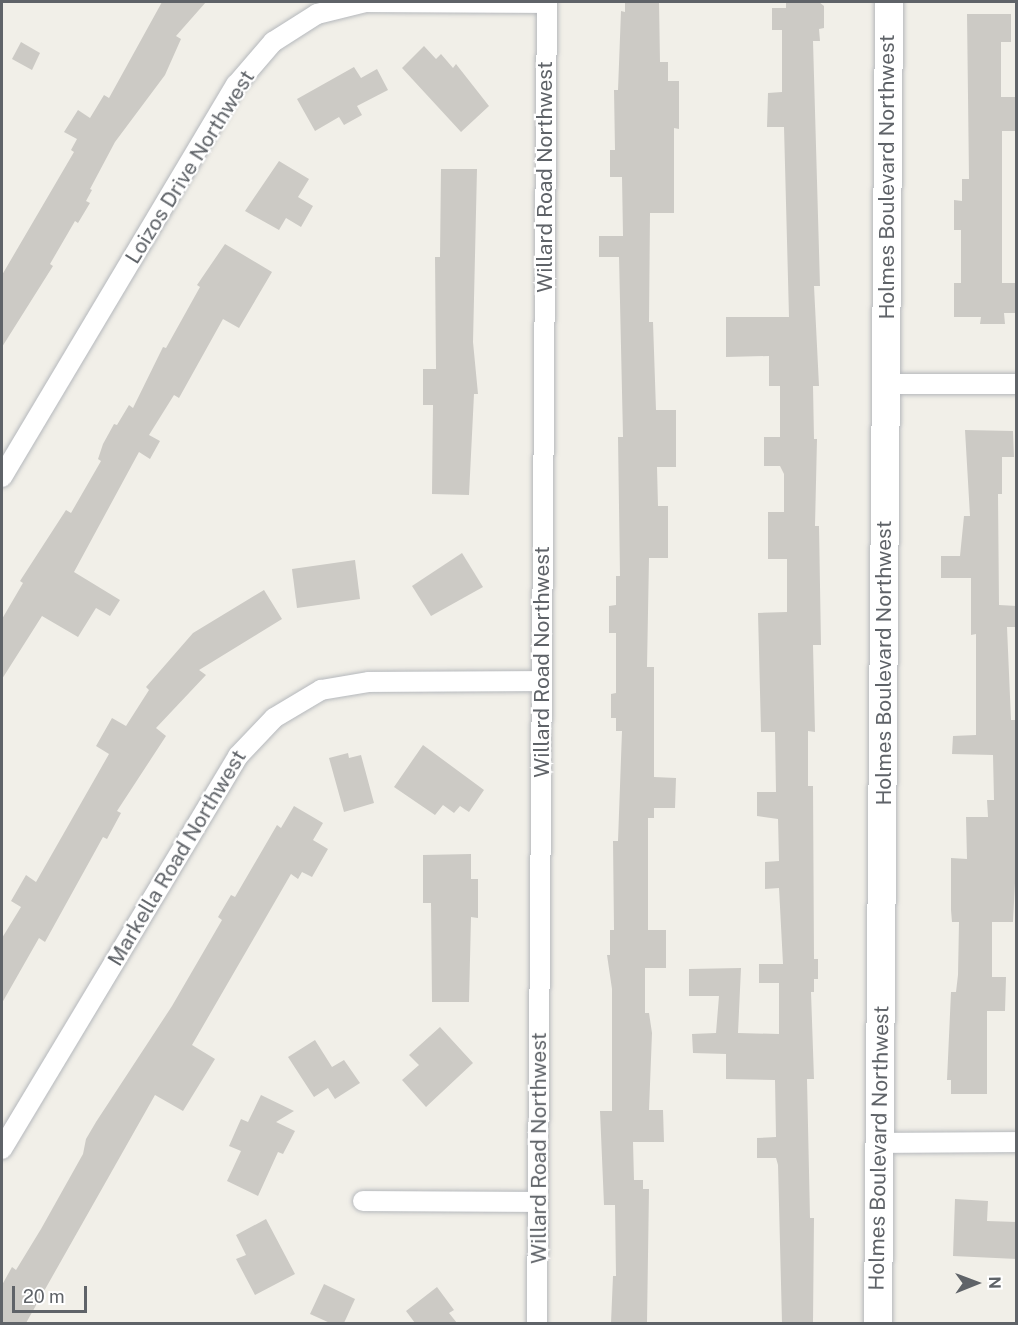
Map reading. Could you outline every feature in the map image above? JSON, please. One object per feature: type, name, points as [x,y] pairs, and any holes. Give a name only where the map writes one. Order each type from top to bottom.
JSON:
[{"type":"street","name":"Loizos Drive Northwest","points":[[2,477],[236,85],[273,42],[317,14],[366,2],[547,2]]},
{"type":"street","name":"Willard Road Northwest","points":[[537,1323],[547,2]]},
{"type":"street","name":"Holmes Boulevard Northwest","points":[[878,1323],[889,2]]},
{"type":"street","points":[[886,384],[1017,384]]},
{"type":"street","name":"Markella Road Northwest","points":[[2,1149],[238,756],[274,718],[321,690],[369,682],[542,681]]},
{"type":"street","points":[[880,1143],[1017,1142]]},
{"type":"street","points":[[363,1201],[538,1202]]},
{"type":"building","points":[[162,2],[206,2],[176,36],[181,39],[165,75],[115,142],[90,189],[92,190],[86,201],[90,203],[78,223],[75,221],[50,264],[53,266],[2,347],[2,275],[74,152],[71,150],[77,139],[64,132],[78,110],[90,118],[104,95],[109,98]]},
{"type":"building","points":[[625,2],[659,2],[660,62],[668,62],[668,81],[679,81],[679,129],[674,128],[674,213],[650,213],[649,322],[653,322],[656,410],[676,410],[676,467],[657,467],[658,506],[668,506],[668,558],[649,558],[647,667],[654,667],[654,777],[676,778],[675,808],[654,808],[654,818],[648,818],[648,930],[666,930],[666,968],[645,968],[645,1013],[649,1013],[652,1033],[649,1110],[663,1110],[664,1142],[633,1142],[634,1180],[643,1180],[643,1189],[649,1189],[647,1323],[611,1323],[613,1276],[616,1276],[615,1205],[604,1205],[600,1111],[612,1111],[612,989],[607,955],[610,955],[610,930],[614,930],[613,841],[618,841],[622,731],[616,731],[616,718],[611,718],[611,694],[616,693],[616,633],[609,633],[609,606],[616,605],[616,576],[620,576],[618,437],[623,437],[619,257],[599,257],[599,236],[623,236],[622,177],[610,177],[610,150],[615,150],[614,90],[618,90],[621,11],[625,12]]},
{"type":"building","points":[[786,2],[819,2],[824,6],[824,28],[819,29],[820,41],[813,41],[820,286],[814,286],[819,386],[813,386],[814,439],[817,439],[815,526],[819,526],[821,645],[813,645],[815,732],[808,731],[808,786],[813,786],[814,959],[818,959],[818,979],[814,979],[814,992],[811,992],[814,1079],[807,1079],[810,1218],[814,1218],[813,1323],[782,1323],[778,1165],[776,1158],[757,1158],[757,1138],[776,1137],[775,1080],[726,1079],[726,1054],[693,1053],[692,1034],[716,1033],[719,996],[689,996],[689,969],[741,968],[738,1033],[779,1034],[779,983],[759,983],[759,964],[783,964],[779,888],[765,889],[765,862],[779,861],[778,819],[757,816],[757,792],[776,792],[775,732],[761,732],[758,613],[787,612],[787,559],[768,559],[768,512],[784,512],[784,474],[780,466],[764,466],[764,437],[780,437],[780,386],[769,386],[769,356],[726,357],[726,317],[789,317],[784,127],[767,127],[768,93],[782,92],[782,30],[772,30],[772,8],[786,8]]},
{"type":"building","points":[[967,14],[1011,14],[1011,42],[1001,42],[1001,97],[1017,97],[1017,131],[1002,131],[1002,283],[1017,283],[1017,313],[1004,313],[1005,324],[980,324],[981,317],[954,317],[954,283],[961,283],[961,230],[954,230],[954,200],[962,201],[962,179],[969,179]]},
{"type":"building","points":[[21,42],[40,53],[32,70],[12,59]]},
{"type":"building","points":[[424,46],[436,59],[441,54],[453,68],[456,64],[489,106],[461,132],[402,68]]},
{"type":"building","points":[[354,67],[361,78],[377,69],[388,90],[357,106],[362,115],[344,125],[339,117],[315,131],[297,99]]},
{"type":"building","points":[[279,161],[309,179],[298,197],[313,206],[301,227],[286,218],[279,230],[245,211]]},
{"type":"building","points":[[441,169],[477,169],[473,342],[478,394],[474,394],[469,495],[432,494],[433,405],[423,405],[423,369],[436,369],[435,257],[440,257]]},
{"type":"building","points":[[225,244],[272,272],[239,328],[223,319],[179,398],[174,395],[149,435],[160,441],[150,459],[139,452],[74,572],[120,600],[110,616],[96,608],[78,637],[42,616],[2,679],[2,619],[23,583],[20,581],[66,510],[71,513],[101,461],[98,459],[103,444],[114,424],[117,425],[129,405],[133,408],[163,347],[166,348],[200,287],[197,285]]},
{"type":"building","points":[[965,430],[1013,431],[1014,457],[1002,457],[1002,494],[998,494],[999,605],[1017,606],[1017,627],[1007,627],[1011,720],[1017,720],[1017,844],[1013,922],[992,922],[992,977],[1006,977],[1005,1011],[987,1011],[987,1094],[951,1094],[951,1080],[947,1080],[951,992],[956,992],[958,975],[959,922],[952,922],[951,858],[967,859],[966,817],[988,817],[987,800],[994,800],[993,755],[952,754],[953,736],[976,735],[976,634],[971,635],[971,578],[941,578],[941,556],[960,556],[964,516],[970,516]]},
{"type":"building","points":[[462,553],[483,587],[431,616],[412,586]]},
{"type":"building","points":[[355,560],[360,599],[297,608],[292,569]]},
{"type":"building","points":[[264,590],[282,619],[199,670],[206,675],[156,728],[166,736],[117,811],[121,813],[107,839],[103,837],[45,942],[39,938],[2,1003],[2,938],[21,907],[11,901],[26,875],[36,882],[109,754],[96,746],[112,718],[126,726],[149,690],[146,687],[193,633]]},
{"type":"building","points":[[423,745],[484,790],[469,812],[460,806],[454,813],[443,805],[435,815],[394,787]]},
{"type":"building","points":[[348,753],[349,758],[361,755],[374,803],[344,812],[329,758]]},
{"type":"building","points":[[294,806],[323,823],[313,840],[328,849],[312,877],[302,872],[298,879],[291,874],[192,1045],[215,1059],[183,1111],[155,1095],[26,1323],[2,1323],[2,1285],[12,1267],[16,1270],[41,1229],[83,1154],[86,1139],[172,1006],[222,920],[218,917],[231,895],[235,897],[277,825],[281,828]]},
{"type":"building","points":[[471,854],[471,879],[478,879],[478,918],[471,917],[469,1002],[432,1002],[431,903],[423,903],[423,855]]},
{"type":"building","points":[[440,1027],[473,1063],[426,1107],[402,1080],[419,1065],[409,1055]]},
{"type":"building","points":[[315,1040],[332,1067],[344,1060],[360,1083],[335,1099],[328,1088],[314,1097],[288,1057]]},
{"type":"building","points":[[261,1095],[294,1111],[276,1122],[295,1131],[283,1154],[278,1152],[258,1196],[227,1181],[241,1151],[229,1146],[241,1119],[248,1122]]},
{"type":"building","points":[[955,1199],[988,1201],[987,1221],[1017,1222],[1017,1259],[953,1256]]},
{"type":"building","points":[[266,1219],[295,1274],[255,1295],[236,1259],[246,1255],[236,1235]]},
{"type":"building","points":[[324,1284],[355,1299],[344,1323],[330,1323],[310,1314]]},
{"type":"building","points":[[437,1287],[454,1310],[449,1313],[457,1323],[415,1323],[406,1311]]}]
